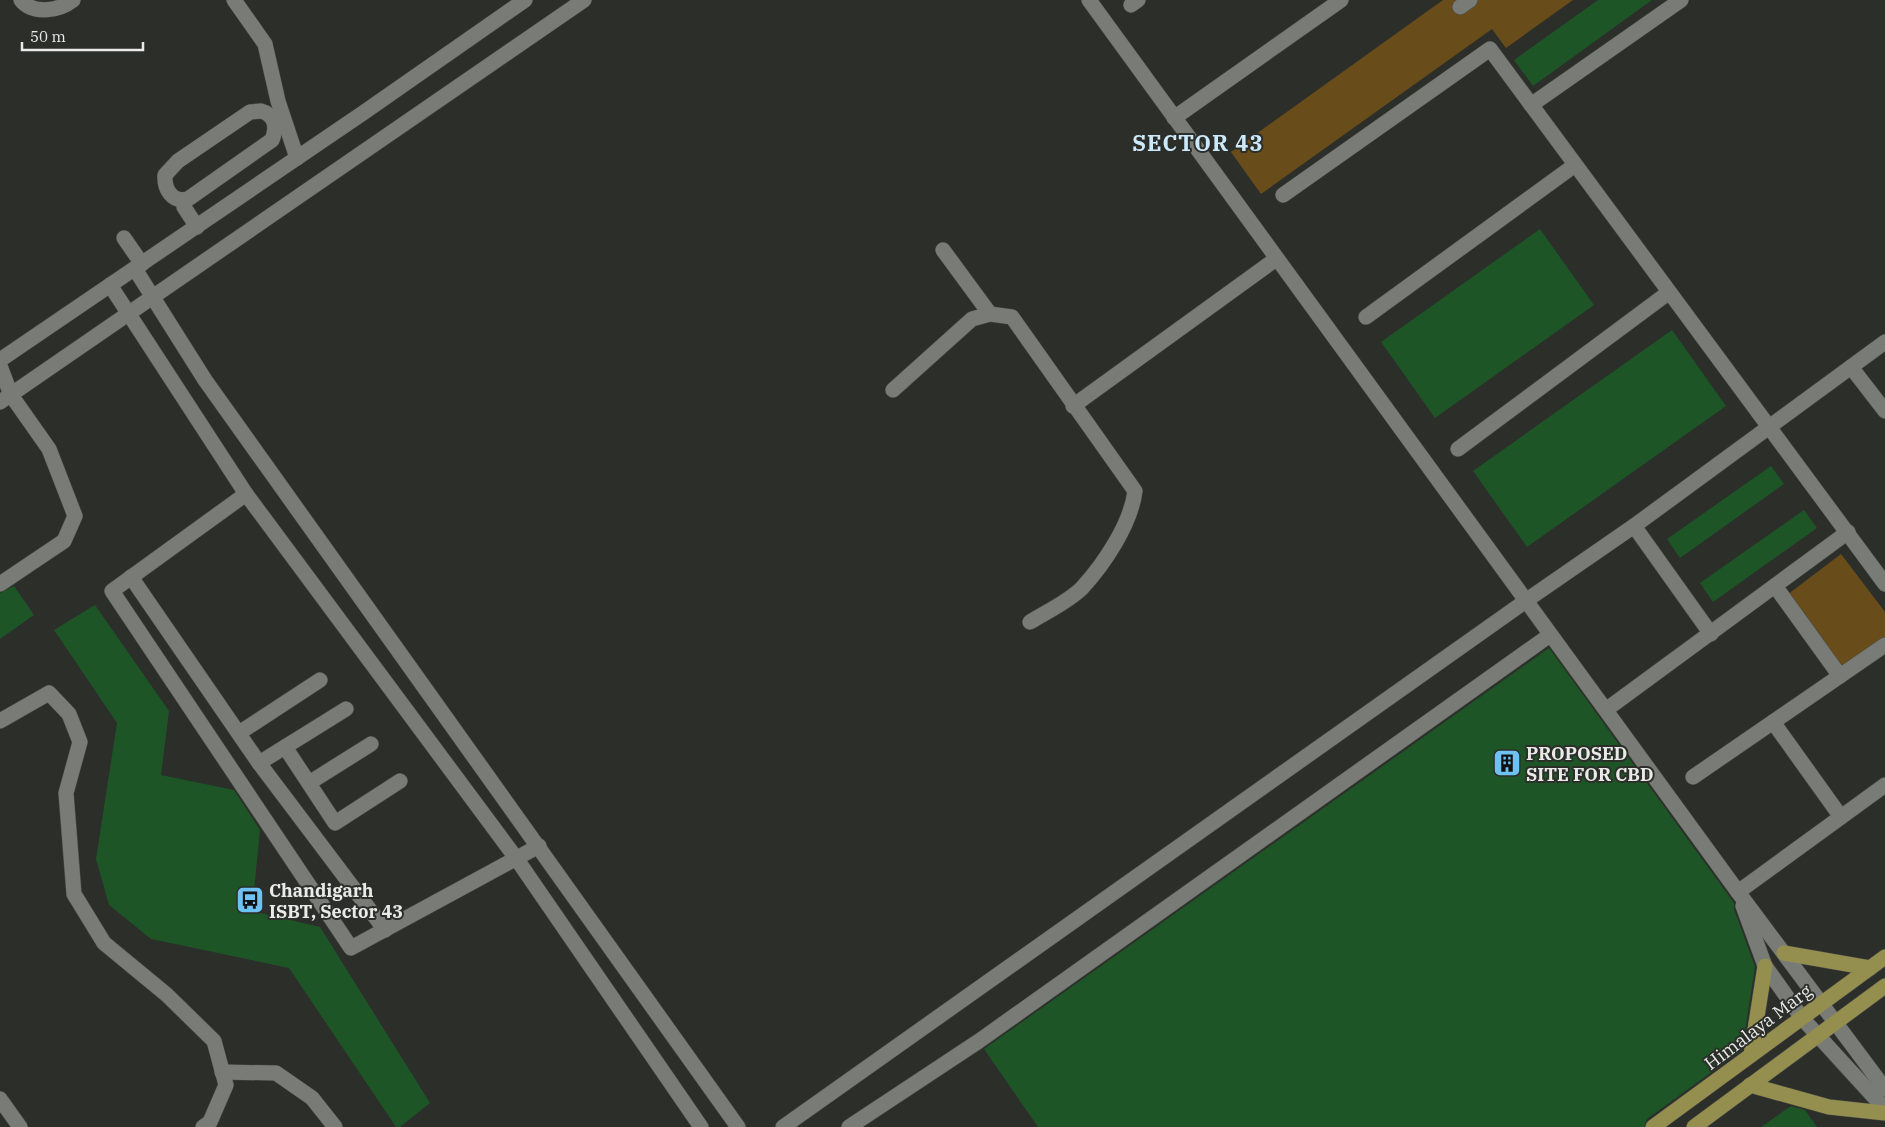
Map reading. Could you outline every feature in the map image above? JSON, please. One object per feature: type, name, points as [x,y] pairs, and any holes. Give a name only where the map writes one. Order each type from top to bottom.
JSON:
[{"type":"main road","points":[[1784,953],[1870,968]]},
{"type":"main road","name":"Himalaya Marg","points":[[1653,1127],[1885,957]]},
{"type":"main road","points":[[1751,1055],[1765,966]]},
{"type":"main road","points":[[1694,1127],[1838,1023],[1885,986]]},
{"type":"main road","points":[[1750,1085],[1828,1107],[1885,1113]]},
{"type":"street","points":[[20,0],[24,5],[35,10],[49,10],[66,5],[73,0]]},
{"type":"street","points":[[234,0],[265,44],[278,101],[298,158]]},
{"type":"street","points":[[0,360],[298,158],[525,0]]},
{"type":"street","points":[[1089,0],[1276,259],[1527,600],[1550,635],[1885,1089]]},
{"type":"street","points":[[1174,118],[1341,0]]},
{"type":"street","points":[[1531,105],[1681,0]]},
{"type":"street","points":[[6,398],[582,1]]},
{"type":"street","points":[[1283,195],[1490,49],[1668,293],[1885,584]]},
{"type":"street","points":[[250,112],[267,112],[276,126],[272,140],[184,200],[175,198],[166,188],[165,175],[169,170],[178,161],[250,112]]},
{"type":"street","points":[[1366,317],[1575,165]]},
{"type":"street","points":[[184,200],[184,207],[197,227]]},
{"type":"street","points":[[124,238],[153,298],[206,380],[738,1127]]},
{"type":"street","points":[[943,250],[990,314]]},
{"type":"street","points":[[1073,406],[1276,259]]},
{"type":"street","points":[[110,285],[246,494],[516,858],[701,1127]]},
{"type":"street","points":[[1458,448],[1668,293]]},
{"type":"street","points":[[893,390],[972,319],[990,314],[1012,317],[1073,406],[1135,491],[1133,506],[1120,536],[1081,589],[1030,622]]},
{"type":"street","points":[[783,1127],[1634,526],[1885,342]]},
{"type":"street","points":[[0,366],[6,398],[49,449],[75,516],[64,541],[0,584]]},
{"type":"street","points":[[1850,367],[1885,411]]},
{"type":"street","points":[[246,494],[112,591],[351,948],[539,846]]},
{"type":"street","points":[[1634,526],[1712,634]]},
{"type":"street","points":[[1606,710],[1712,634],[1848,532]]},
{"type":"street","points":[[131,577],[239,733],[385,930]]},
{"type":"street","points":[[1776,586],[1840,676]]},
{"type":"street","points":[[849,1127],[979,1041],[1550,635]]},
{"type":"street","points":[[1693,777],[1885,645]]},
{"type":"street","points":[[239,733],[320,680]]},
{"type":"street","points":[[0,721],[49,693],[70,714],[80,742],[66,793],[74,894],[104,943],[168,995],[214,1041],[226,1086],[210,1122],[203,1127]]},
{"type":"street","points":[[260,762],[346,709]]},
{"type":"street","points":[[1773,722],[1841,817]]},
{"type":"street","points":[[309,784],[371,744]]},
{"type":"street","points":[[285,747],[335,823],[400,780]]},
{"type":"street","points":[[1738,892],[1885,785]]},
{"type":"street","points":[[1738,892],[1765,966],[1802,1018],[1885,1108]]},
{"type":"street","points":[[222,1072],[276,1073],[312,1098],[335,1127]]},
{"type":"street","points":[[0,1099],[20,1127]]},
{"type":"shaded area","points":[[1443,0],[1573,0],[1506,48],[1492,29],[1261,194],[1231,152]]},
{"type":"shaded area","points":[[1841,554],[1885,612],[1885,639],[1844,670],[1787,595]]},
{"type":"building","points":[[1598,0],[1652,0],[1533,86],[1514,60]]},
{"type":"building","points":[[1540,229],[1594,305],[1435,418],[1381,342]]},
{"type":"building","points":[[1672,330],[1726,406],[1527,547],[1473,471]]},
{"type":"building","points":[[1771,466],[1784,484],[1680,558],[1667,539]]},
{"type":"building","points":[[1804,510],[1817,528],[1713,602],[1700,583]]},
{"type":"building","points":[[14,586],[34,615],[0,639],[0,593]]},
{"type":"building","points":[[95,605],[169,711],[161,775],[234,790],[260,830],[252,911],[320,927],[430,1103],[400,1127],[396,1127],[289,968],[151,939],[109,905],[96,859],[117,723],[54,630]]},
{"type":"building","name":"PROPOSED SITE FOR CBD","points":[[1549,648],[1734,903],[1734,909],[1755,967],[1742,1050],[1647,1119],[1644,1127],[1038,1127],[984,1049]]},
{"type":"building","points":[[1791,1106],[1805,1110],[1817,1127],[1761,1127]]},
{"type":"place","name":"PROPOSED SITE FOR CBD","points":[[1507,763]]},
{"type":"place","name":"Chandigarh ISBT, Sector 43","points":[[250,900]]},
{"type":"district","name":"SECTOR 43","points":[[1198,142]]}]
